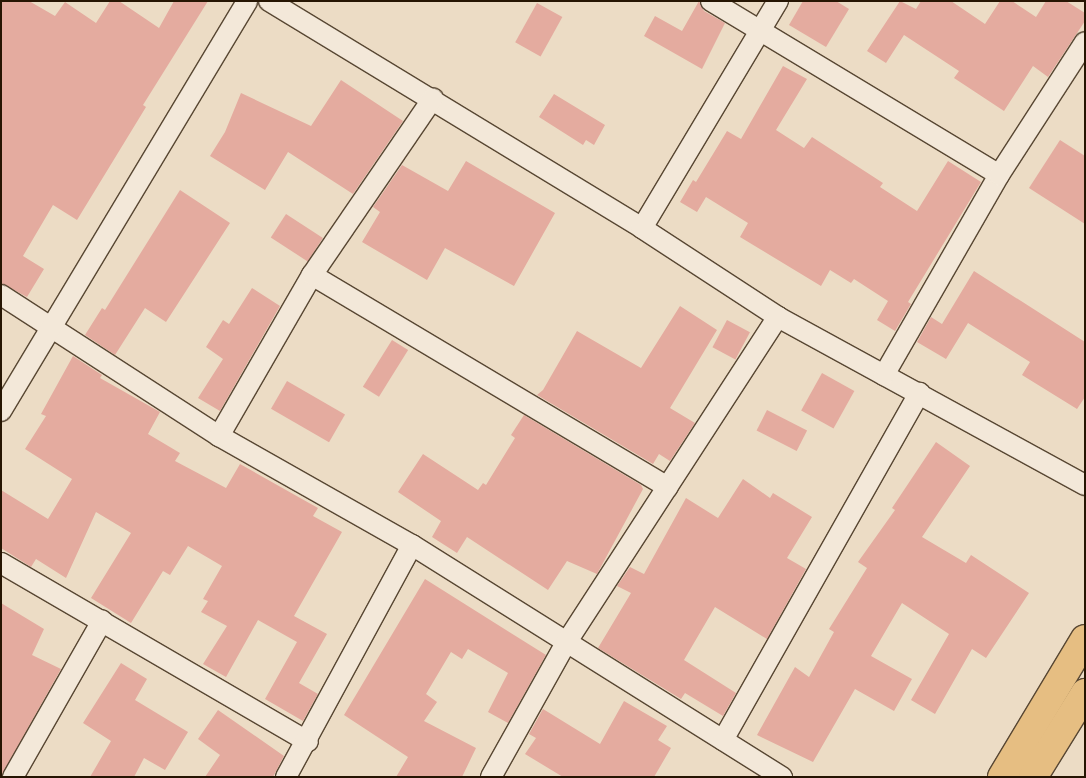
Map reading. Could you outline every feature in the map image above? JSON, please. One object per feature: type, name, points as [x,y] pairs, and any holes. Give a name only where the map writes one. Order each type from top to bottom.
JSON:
[{"type":"main road","points":[[1002,777],[1085,639]]},
{"type":"main road","points":[[1034,777],[1085,694]]},
{"type":"street","points":[[1,411],[53,329],[247,1]]},
{"type":"street","points":[[269,1],[433,98],[642,228],[778,317],[1085,485]]},
{"type":"street","points":[[711,1],[999,175]]},
{"type":"street","points":[[642,228],[778,1]]},
{"type":"street","points":[[884,375],[999,175],[1085,42]]},
{"type":"street","points":[[218,436],[312,275],[433,98]]},
{"type":"street","points":[[312,275],[668,487]]},
{"type":"street","points":[[1,296],[218,436],[412,545],[782,777]]},
{"type":"street","points":[[491,777],[566,643],[778,317]]},
{"type":"street","points":[[723,740],[919,393]]},
{"type":"street","points":[[286,777],[308,742],[412,545]]},
{"type":"street","points":[[1,563],[308,742]]},
{"type":"street","points":[[13,777],[102,621]]},
{"type":"building","points":[[1,1],[29,1],[55,16],[65,2],[96,23],[110,1],[119,1],[159,28],[174,1],[208,1],[143,105],[146,107],[77,220],[53,205],[23,256],[44,269],[27,297],[1,283]]},
{"type":"building","points":[[699,1],[704,11],[725,23],[702,69],[644,36],[655,16],[682,31]]},
{"type":"building","points":[[803,1],[836,1],[849,9],[826,47],[789,25]]},
{"type":"building","points":[[900,1],[916,9],[921,1],[951,1],[985,24],[1000,1],[1012,1],[1036,17],[1046,1],[1066,1],[1085,13],[1085,21],[1048,77],[1033,66],[1004,111],[954,78],[959,71],[904,35],[886,63],[867,51]]},
{"type":"building","points":[[537,3],[562,17],[541,56],[515,42]]},
{"type":"building","points":[[783,66],[807,79],[776,130],[804,148],[812,137],[883,183],[880,187],[917,211],[948,161],[981,182],[908,302],[911,304],[895,331],[877,320],[888,301],[854,279],[851,283],[830,270],[821,286],[740,237],[748,223],[706,197],[697,212],[680,202],[693,180],[696,182],[727,131],[741,139]]},
{"type":"building","points":[[341,80],[403,121],[353,194],[288,152],[265,190],[210,156],[225,132],[241,93],[311,126]]},
{"type":"building","points":[[554,94],[605,125],[594,145],[586,140],[583,145],[539,117]]},
{"type":"building","points":[[1060,140],[1085,156],[1085,224],[1029,188]]},
{"type":"building","points":[[466,161],[555,213],[514,286],[445,248],[427,280],[362,242],[380,212],[373,207],[402,165],[448,191]]},
{"type":"building","points":[[180,190],[230,223],[166,322],[145,308],[115,355],[85,335],[102,308],[105,310]]},
{"type":"building","points":[[286,214],[323,238],[308,261],[271,237]]},
{"type":"building","points":[[974,271],[1085,342],[1085,397],[1077,409],[1022,375],[1030,362],[968,323],[946,359],[917,342],[931,317],[942,324]]},
{"type":"building","points":[[252,288],[280,306],[220,411],[198,398],[223,359],[206,347],[223,320],[229,324]]},
{"type":"building","points":[[680,306],[717,330],[670,408],[695,423],[670,461],[659,454],[653,464],[537,395],[543,390],[577,331],[641,368]]},
{"type":"building","points":[[727,320],[750,332],[735,360],[712,347]]},
{"type":"building","points":[[392,340],[408,350],[379,397],[363,387]]},
{"type":"building","points":[[73,356],[102,375],[100,378],[160,412],[148,434],[180,453],[175,461],[226,488],[240,464],[318,508],[313,516],[342,532],[294,616],[327,634],[299,683],[318,694],[303,721],[265,699],[297,642],[258,620],[226,677],[203,664],[227,626],[201,612],[208,601],[203,599],[222,566],[188,546],[170,575],[163,571],[131,623],[91,598],[131,533],[96,512],[66,578],[36,559],[31,567],[1,548],[1,490],[48,519],[72,479],[25,449],[46,416],[41,414]]},
{"type":"building","points":[[822,373],[854,391],[834,429],[801,411]]},
{"type":"building","points":[[287,381],[345,414],[329,442],[271,409]]},
{"type":"building","points":[[767,410],[807,430],[797,451],[757,430]]},
{"type":"building","points":[[524,415],[641,485],[643,489],[597,574],[567,561],[548,590],[467,537],[457,553],[432,537],[441,521],[398,492],[423,454],[478,490],[483,483],[486,485],[515,438],[511,435]]},
{"type":"building","points":[[936,442],[970,466],[922,537],[966,563],[971,555],[1029,593],[986,658],[972,649],[935,714],[911,700],[949,634],[902,603],[871,656],[912,679],[894,711],[855,689],[813,762],[757,735],[795,667],[809,677],[834,632],[829,629],[867,568],[858,562],[895,510],[892,508]]},
{"type":"building","points":[[743,479],[770,498],[773,493],[812,517],[787,558],[806,569],[767,639],[715,607],[684,660],[736,693],[723,716],[685,693],[681,699],[598,648],[631,593],[617,586],[630,567],[644,574],[686,498],[718,518]]},
{"type":"building","points":[[425,579],[546,655],[508,723],[488,712],[508,673],[468,649],[462,659],[451,652],[426,694],[437,702],[424,721],[476,748],[462,777],[396,777],[408,757],[344,715]]},
{"type":"building","points":[[1,603],[44,629],[32,655],[61,669],[1,776]]},
{"type":"building","points":[[121,663],[147,679],[135,700],[188,732],[165,770],[144,758],[134,777],[90,777],[111,741],[83,723]]},
{"type":"building","points":[[624,701],[667,726],[658,740],[671,748],[654,777],[563,777],[525,754],[536,738],[529,734],[543,709],[600,744]]},
{"type":"building","points":[[218,710],[284,756],[273,777],[205,777],[220,755],[198,739]]}]
